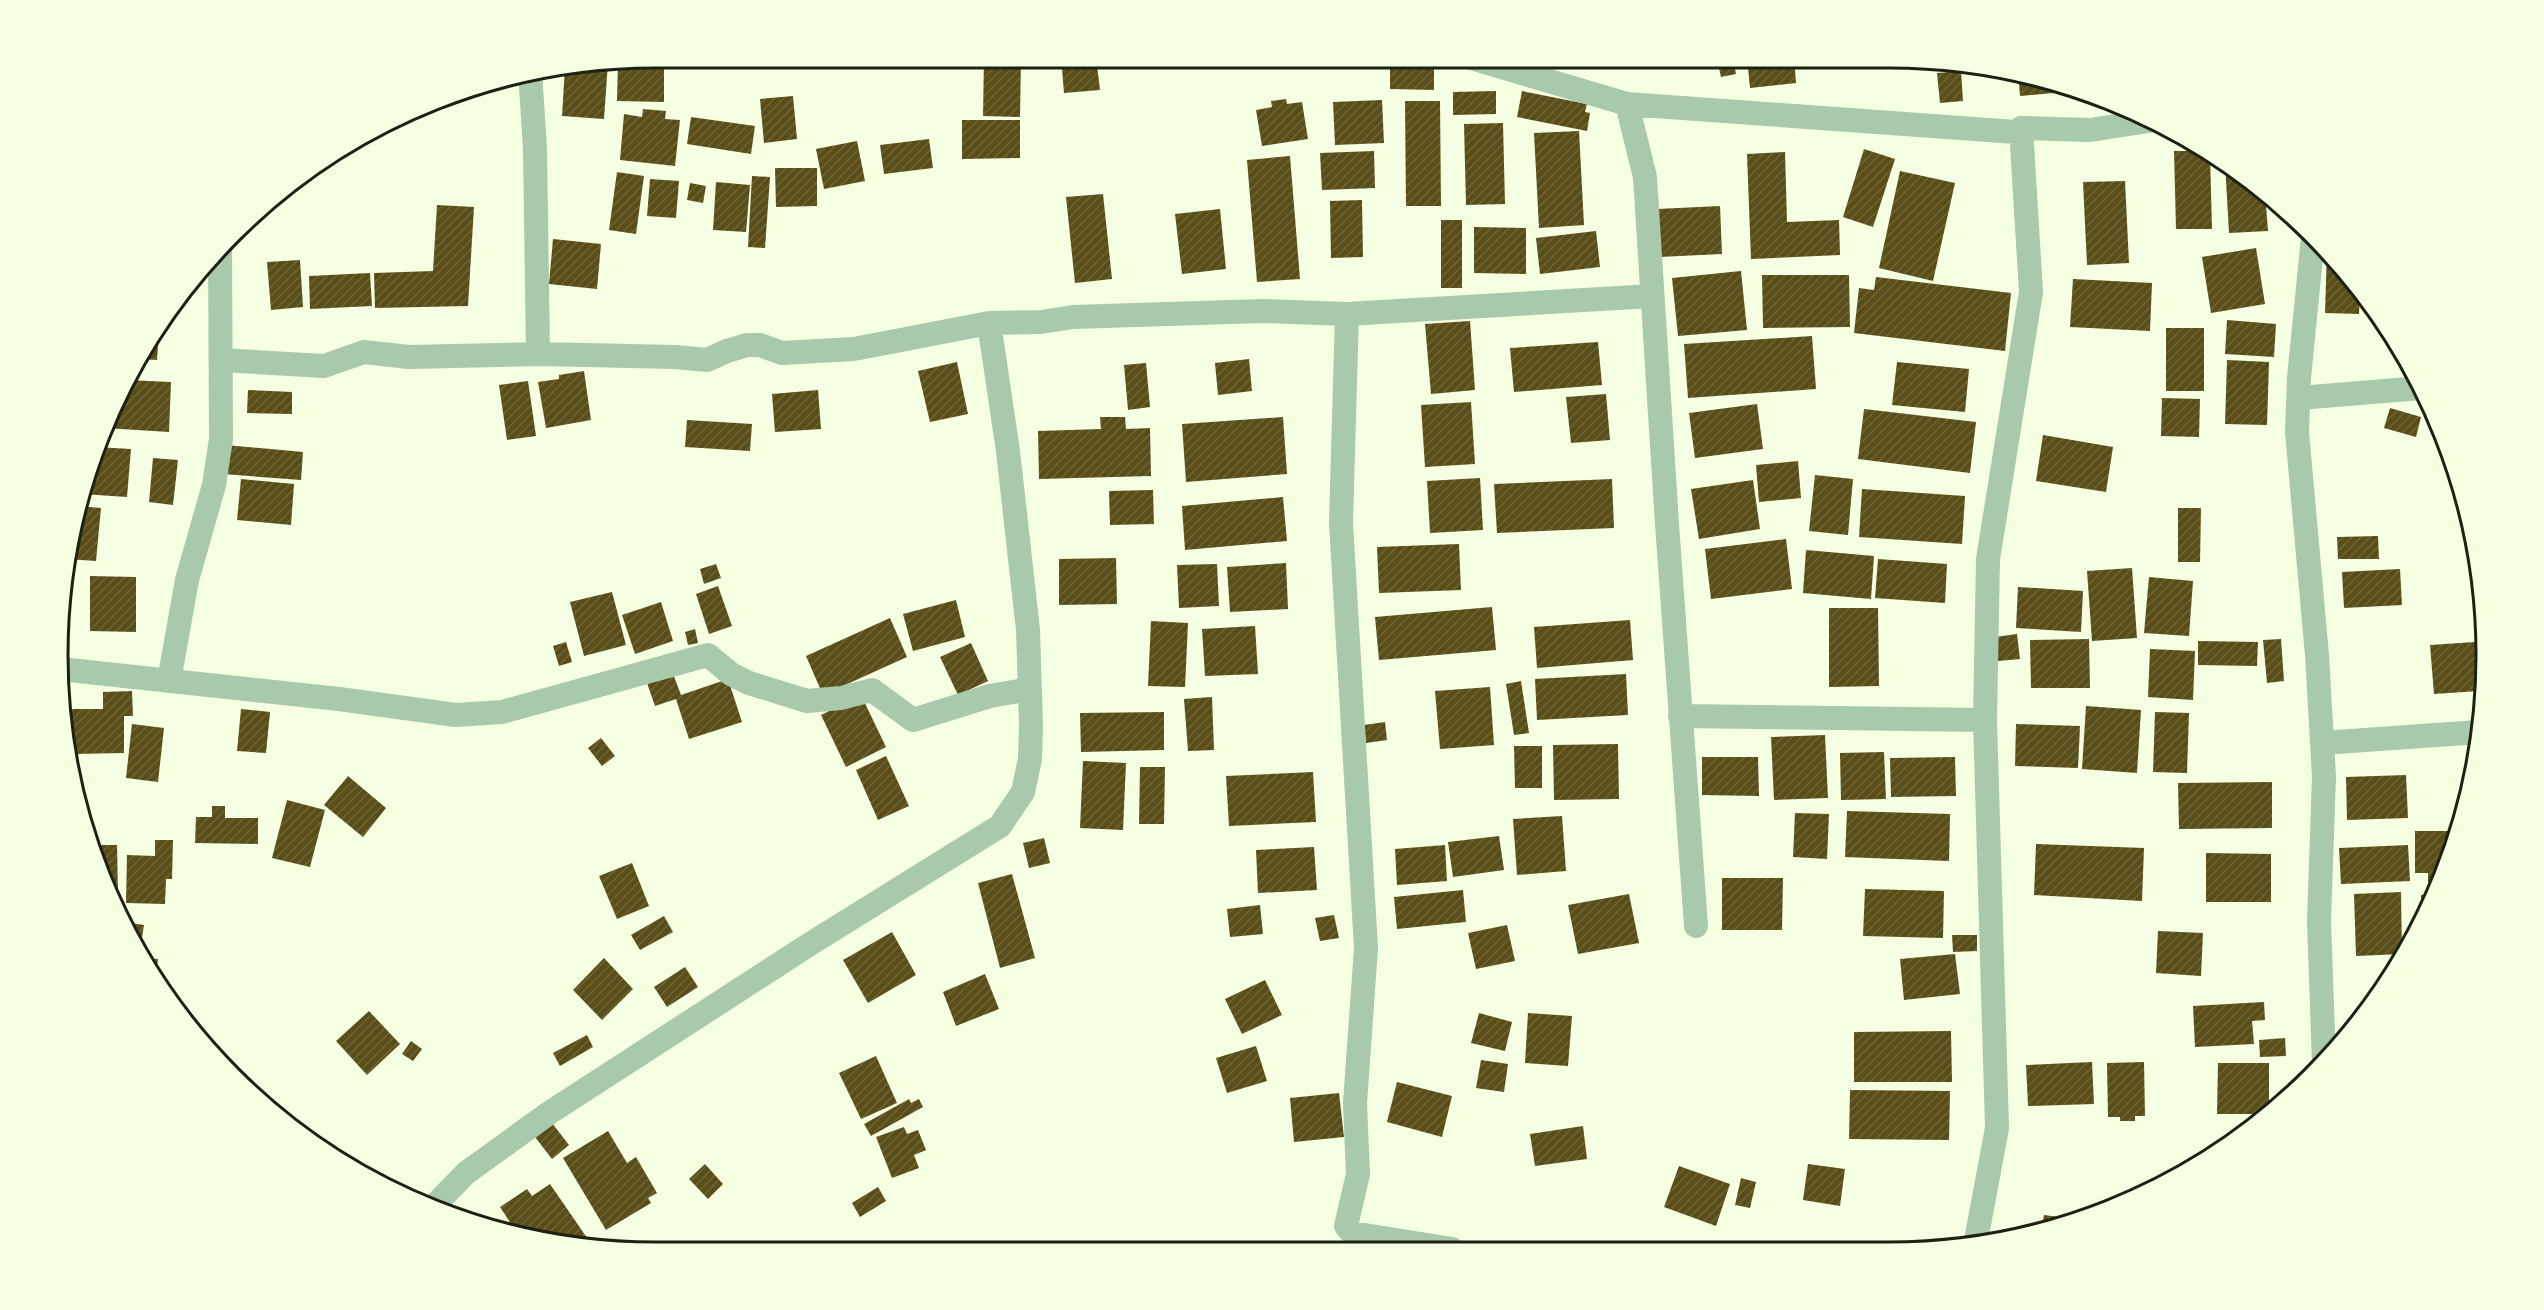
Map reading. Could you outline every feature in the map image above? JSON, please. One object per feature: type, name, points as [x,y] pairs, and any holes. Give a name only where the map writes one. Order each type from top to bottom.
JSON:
[{"type":"street","points":[[1505,68],[1627,104],[2016,132],[2020,128],[2090,130],[2137,123]]},
{"type":"street","points":[[531,81],[535,149],[538,354]]},
{"type":"street","points":[[1627,104],[1645,177],[1696,926]]},
{"type":"street","points":[[1977,1235],[1997,1128],[1985,720],[1988,559],[2031,292],[2020,128]]},
{"type":"street","points":[[2312,248],[2297,432],[2317,655],[2324,777],[2319,921],[2330,1044]]},
{"type":"street","points":[[169,681],[187,580],[214,484],[221,439],[220,261]]},
{"type":"street","points":[[221,360],[324,366],[364,352],[409,357],[538,354],[707,360],[747,345],[760,345],[782,353],[854,349],[989,323],[1041,322],[1072,317],[1262,311],[1347,314],[1652,296]]},
{"type":"street","points":[[1347,314],[1341,523],[1365,948],[1355,1103],[1358,1174],[1346,1226],[1352,1233],[1408,1242]]},
{"type":"street","points":[[439,1201],[466,1173],[549,1113],[810,944],[1000,826],[1023,792],[1029,759],[1030,689],[1027,619],[1008,451],[989,323]]},
{"type":"street","points":[[2299,398],[2413,389]]},
{"type":"street","points":[[68,670],[339,699],[456,715],[502,712],[708,655],[731,674],[749,683],[807,701],[841,698],[872,690],[913,720],[990,696],[1030,689]]},
{"type":"street","points":[[1680,716],[1985,720]]},
{"type":"street","points":[[2322,743],[2471,733]]},
{"type":"building","points":[[664,68],[664,102],[617,101],[618,69]]},
{"type":"building","points":[[984,68],[1021,68],[1020,117],[983,116]]},
{"type":"building","points":[[1062,68],[1097,68],[1100,90],[1064,93]]},
{"type":"building","points":[[1390,68],[1434,68],[1434,90],[1390,89]]},
{"type":"building","points":[[1719,68],[1735,68],[1736,74],[1721,77]]},
{"type":"building","points":[[1748,68],[1795,68],[1796,83],[1750,88]]},
{"type":"building","points":[[607,70],[604,119],[562,116],[564,75]]},
{"type":"building","points":[[1961,72],[1963,101],[1940,103],[1937,73]]},
{"type":"building","points":[[2019,83],[2057,93],[2020,96]]},
{"type":"building","points":[[1496,91],[1496,114],[1453,115],[1453,92]]},
{"type":"building","points":[[1522,91],[1587,104],[1585,112],[1590,113],[1587,131],[1517,117]]},
{"type":"building","points":[[793,96],[797,139],[764,143],[760,99]]},
{"type":"building","points":[[1286,99],[1287,104],[1302,102],[1308,139],[1262,146],[1256,110],[1272,107],[1271,101]]},
{"type":"building","points":[[1382,100],[1384,143],[1335,145],[1333,102]]},
{"type":"building","points":[[1405,101],[1440,101],[1441,206],[1406,206]]},
{"type":"building","points":[[643,109],[666,111],[665,119],[680,120],[675,166],[620,160],[624,114],[642,117]]},
{"type":"building","points":[[691,117],[755,126],[751,154],[687,144]]},
{"type":"building","points":[[962,120],[1020,120],[1020,158],[962,159]]},
{"type":"building","points":[[1503,123],[1505,204],[1466,205],[1464,124]]},
{"type":"building","points":[[1579,131],[1584,225],[1539,228],[1534,133]]},
{"type":"building","points":[[929,139],[933,168],[884,174],[880,145]]},
{"type":"building","points":[[857,141],[865,181],[824,189],[816,149]]},
{"type":"building","points":[[1864,149],[1895,159],[1873,227],[1843,217]]},
{"type":"building","points":[[1374,151],[1375,188],[1322,190],[1320,153]]},
{"type":"building","points":[[2174,151],[2191,151],[2210,164],[2212,229],[2176,229]]},
{"type":"building","points":[[1785,152],[1787,222],[1839,220],[1840,255],[1751,259],[1747,154]]},
{"type":"building","points":[[1290,156],[1300,279],[1257,282],[1247,160]]},
{"type":"building","points":[[775,168],[817,168],[817,206],[776,207]]},
{"type":"building","points":[[1900,171],[1955,183],[1933,281],[1879,268]]},
{"type":"building","points":[[617,172],[644,176],[636,234],[609,230]]},
{"type":"building","points":[[2226,174],[2266,205],[2268,231],[2229,233]]},
{"type":"building","points":[[752,176],[770,177],[765,248],[748,247]]},
{"type":"building","points":[[650,179],[679,181],[676,218],[647,216]]},
{"type":"building","points":[[2125,181],[2129,263],[2087,265],[2083,182]]},
{"type":"building","points":[[716,182],[750,185],[746,232],[713,230]]},
{"type":"building","points":[[690,183],[706,186],[703,203],[687,200]]},
{"type":"building","points":[[1103,194],[1112,279],[1075,283],[1066,197]]},
{"type":"building","points":[[1362,200],[1363,257],[1331,258],[1330,201]]},
{"type":"building","points":[[437,205],[474,207],[468,306],[375,308],[374,273],[433,271]]},
{"type":"building","points":[[1720,206],[1722,254],[1659,257],[1657,209]]},
{"type":"building","points":[[1220,209],[1226,269],[1182,274],[1175,214]]},
{"type":"building","points":[[1441,220],[1462,220],[1462,288],[1441,288]]},
{"type":"building","points":[[1474,227],[1526,228],[1526,274],[1474,273]]},
{"type":"building","points":[[1596,231],[1600,267],[1540,274],[1536,238]]},
{"type":"building","points":[[553,239],[601,244],[597,289],[549,284]]},
{"type":"building","points":[[2256,248],[2265,304],[2211,313],[2202,257]]},
{"type":"building","points":[[300,260],[303,307],[271,310],[267,262]]},
{"type":"building","points":[[2327,263],[2359,303],[2359,314],[2325,313]]},
{"type":"building","points":[[1741,271],[1747,330],[1678,336],[1672,278]]},
{"type":"building","points":[[370,273],[372,306],[310,309],[309,276]]},
{"type":"building","points":[[1762,275],[1849,275],[1850,327],[1763,328]]},
{"type":"building","points":[[1876,277],[2011,293],[2005,351],[1854,333],[1859,288],[1874,290]]},
{"type":"building","points":[[2073,279],[2152,283],[2150,331],[2070,327]]},
{"type":"building","points":[[2227,320],[2276,324],[2274,357],[2225,354]]},
{"type":"building","points":[[1470,321],[1475,390],[1431,394],[1425,324]]},
{"type":"building","points":[[2166,328],[2204,328],[2204,391],[2166,391]]},
{"type":"building","points":[[1812,336],[1816,389],[1688,398],[1684,344]]},
{"type":"building","points":[[158,342],[157,360],[147,359]]},
{"type":"building","points":[[1598,342],[1602,385],[1514,392],[1510,348]]},
{"type":"building","points":[[1249,359],[1252,391],[1218,395],[1215,363]]},
{"type":"building","points":[[2227,360],[2269,362],[2267,425],[2225,424]]},
{"type":"building","points":[[957,362],[968,414],[930,422],[918,371]]},
{"type":"building","points":[[1897,362],[1969,369],[1965,412],[1892,405]]},
{"type":"building","points":[[1146,363],[1150,407],[1128,410],[1124,365]]},
{"type":"building","points":[[584,371],[591,420],[546,428],[538,382],[559,379],[559,375]]},
{"type":"building","points":[[136,380],[171,382],[169,432],[113,428]]},
{"type":"building","points":[[528,381],[536,436],[507,440],[499,385]]},
{"type":"building","points":[[248,390],[292,392],[292,414],[247,413]]},
{"type":"building","points":[[818,390],[821,429],[775,432],[772,394]]},
{"type":"building","points":[[1606,394],[1610,440],[1571,443],[1566,397]]},
{"type":"building","points":[[2162,398],[2200,399],[2199,437],[2161,436]]},
{"type":"building","points":[[1471,402],[1475,464],[1425,467],[1421,405]]},
{"type":"building","points":[[1757,404],[1763,449],[1695,458],[1689,413]]},
{"type":"building","points":[[2390,408],[2421,417],[2416,437],[2384,428]]},
{"type":"building","points":[[1864,409],[1976,422],[1970,473],[1858,459]]},
{"type":"building","points":[[1100,417],[1125,417],[1126,429],[1150,428],[1151,476],[1039,479],[1038,431],[1101,429]]},
{"type":"building","points":[[1283,417],[1287,474],[1186,482],[1182,424]]},
{"type":"building","points":[[687,420],[752,424],[750,451],[685,447]]},
{"type":"building","points":[[2043,435],[2113,447],[2106,492],[2036,481]]},
{"type":"building","points":[[225,445],[303,452],[301,480],[223,474]]},
{"type":"building","points":[[106,448],[131,449],[127,497],[91,495]]},
{"type":"building","points":[[153,458],[178,460],[173,505],[149,502]]},
{"type":"building","points":[[1798,461],[1801,498],[1759,502],[1756,465]]},
{"type":"building","points":[[1815,475],[1853,479],[1848,535],[1809,531]]},
{"type":"building","points":[[1480,478],[1483,530],[1430,533],[1427,481]]},
{"type":"building","points":[[241,479],[294,484],[291,525],[237,520]]},
{"type":"building","points":[[1612,479],[1614,528],[1497,533],[1494,484]]},
{"type":"building","points":[[1753,480],[1760,529],[1699,539],[1691,489]]},
{"type":"building","points":[[1862,489],[1965,496],[1962,544],[1859,537]]},
{"type":"building","points":[[1153,490],[1154,524],[1110,525],[1109,491]]},
{"type":"building","points":[[1283,497],[1287,541],[1185,550],[1182,506]]},
{"type":"building","points":[[87,507],[101,508],[96,561],[76,560]]},
{"type":"building","points":[[2178,508],[2201,508],[2200,562],[2178,562]]},
{"type":"building","points":[[2378,536],[2379,559],[2338,559],[2337,537]]},
{"type":"building","points":[[1786,539],[1792,589],[1711,599],[1705,549]]},
{"type":"building","points":[[1459,544],[1461,590],[1379,593],[1377,547]]},
{"type":"building","points":[[1806,550],[1874,556],[1871,599],[1803,593]]},
{"type":"building","points":[[1116,558],[1117,604],[1059,605],[1059,559]]},
{"type":"building","points":[[1878,559],[1947,564],[1945,603],[1875,598]]},
{"type":"building","points":[[1286,563],[1288,609],[1230,612],[1227,567]]},
{"type":"building","points":[[716,564],[721,578],[704,584],[700,569]]},
{"type":"building","points":[[1217,564],[1219,606],[1179,608],[1177,565]]},
{"type":"building","points":[[2132,568],[2137,638],[2092,641],[2087,571]]},
{"type":"building","points":[[2400,569],[2402,605],[2344,608],[2342,572]]},
{"type":"building","points":[[90,576],[136,577],[136,632],[90,631]]},
{"type":"building","points":[[2149,577],[2193,581],[2189,636],[2144,633]]},
{"type":"building","points":[[718,586],[732,626],[709,634],[696,594]]},
{"type":"building","points":[[2018,587],[2083,591],[2081,632],[2016,628]]},
{"type":"building","points":[[612,592],[626,645],[584,656],[570,602]]},
{"type":"building","points":[[956,600],[965,637],[913,651],[903,614]]},
{"type":"building","points":[[661,602],[673,641],[635,654],[622,615]]},
{"type":"building","points":[[1492,607],[1496,650],[1379,660],[1375,617]]},
{"type":"building","points":[[1829,608],[1878,608],[1879,686],[1829,687]]},
{"type":"building","points":[[890,618],[907,657],[823,695],[806,656]]},
{"type":"building","points":[[1630,620],[1633,660],[1537,668],[1534,627]]},
{"type":"building","points":[[1151,621],[1188,623],[1185,687],[1148,686]]},
{"type":"building","points":[[1255,626],[1258,674],[1205,676],[1202,629]]},
{"type":"building","points":[[695,629],[698,643],[688,645],[685,632]]},
{"type":"building","points":[[2017,634],[2020,659],[1998,661],[1995,637]]},
{"type":"building","points":[[2089,639],[2090,688],[2031,688],[2030,640]]},
{"type":"building","points":[[2281,639],[2284,681],[2267,683],[2263,640]]},
{"type":"building","points":[[2198,641],[2258,642],[2257,666],[2198,665]]},
{"type":"building","points":[[566,642],[572,662],[559,666],[553,646]]},
{"type":"building","points":[[2475,642],[2475,691],[2434,694],[2430,645]]},
{"type":"building","points":[[971,643],[988,681],[958,695],[940,657]]},
{"type":"building","points":[[2150,649],[2195,651],[2193,700],[2148,697]]},
{"type":"building","points":[[673,674],[681,695],[728,679],[742,722],[689,739],[676,699],[655,706],[647,683]]},
{"type":"building","points":[[1626,674],[1628,715],[1537,720],[1535,679]]},
{"type":"building","points":[[1521,681],[1529,733],[1514,735],[1506,684]]},
{"type":"building","points":[[1490,687],[1494,745],[1440,749],[1435,691]]},
{"type":"building","points":[[132,691],[133,716],[124,716],[124,753],[76,754],[71,709],[103,709],[103,692]]},
{"type":"building","points":[[861,695],[886,747],[846,767],[821,715]]},
{"type":"building","points":[[1212,697],[1214,750],[1188,751],[1184,699]]},
{"type":"building","points":[[2086,706],[2141,710],[2137,773],[2082,769]]},
{"type":"building","points":[[241,709],[270,712],[266,753],[237,751]]},
{"type":"building","points":[[1164,712],[1164,750],[1081,752],[1080,713]]},
{"type":"building","points":[[2155,712],[2189,713],[2187,773],[2153,772]]},
{"type":"building","points":[[1385,722],[1387,740],[1366,743],[1364,725]]},
{"type":"building","points":[[132,724],[164,728],[158,782],[126,778]]},
{"type":"building","points":[[2016,724],[2080,726],[2078,768],[2015,766]]},
{"type":"building","points":[[1825,735],[1828,798],[1774,800],[1771,737]]},
{"type":"building","points":[[601,738],[615,756],[602,766],[588,748]]},
{"type":"building","points":[[1618,744],[1619,799],[1554,800],[1553,745]]},
{"type":"building","points":[[1514,746],[1542,746],[1542,788],[1515,788]]},
{"type":"building","points":[[1884,752],[1886,799],[1841,800],[1840,753]]},
{"type":"building","points":[[886,756],[909,806],[878,820],[856,770]]},
{"type":"building","points":[[1702,757],[1758,757],[1759,796],[1702,795]]},
{"type":"building","points":[[1955,757],[1956,796],[1891,797],[1890,758]]},
{"type":"building","points":[[1083,761],[1126,763],[1123,830],[1080,828]]},
{"type":"building","points":[[1140,767],[1165,767],[1164,824],[1139,824]]},
{"type":"building","points":[[1313,772],[1316,822],[1229,826],[1226,776]]},
{"type":"building","points":[[2406,775],[2408,818],[2347,820],[2346,777]]},
{"type":"building","points":[[348,776],[386,808],[363,837],[324,805]]},
{"type":"building","points":[[2272,782],[2272,828],[2179,829],[2178,783]]},
{"type":"building","points":[[287,800],[325,810],[310,867],[272,858]]},
{"type":"building","points":[[212,806],[225,806],[225,818],[258,818],[258,844],[195,843],[196,817],[212,817]]},
{"type":"building","points":[[1847,811],[1950,814],[1949,861],[1845,857]]},
{"type":"building","points":[[1795,813],[1829,814],[1827,859],[1793,857]]},
{"type":"building","points":[[1562,816],[1566,871],[1517,875],[1513,819]]},
{"type":"building","points":[[2415,831],[2449,831],[2431,882],[2428,882],[2428,873],[2415,873]]},
{"type":"building","points":[[1499,836],[1504,870],[1453,877],[1448,842]]},
{"type":"building","points":[[1044,838],[1050,863],[1029,868],[1023,843]]},
{"type":"building","points":[[155,840],[173,840],[172,879],[166,879],[165,904],[126,903],[127,855],[155,856]]},
{"type":"building","points":[[2036,844],[2144,848],[2142,901],[2034,895]]},
{"type":"building","points":[[99,845],[117,845],[118,893]]},
{"type":"building","points":[[1445,845],[1447,881],[1397,885],[1395,849]]},
{"type":"building","points":[[2408,845],[2410,881],[2341,884],[2339,848]]},
{"type":"building","points":[[1314,847],[1317,890],[1258,893],[1256,850]]},
{"type":"building","points":[[2206,853],[2271,854],[2271,902],[2206,902]]},
{"type":"building","points":[[632,863],[649,906],[617,919],[599,876]]},
{"type":"building","points":[[1012,874],[1035,958],[1000,968],[978,883]]},
{"type":"building","points":[[1722,878],[1783,878],[1782,930],[1722,930]]},
{"type":"building","points":[[1865,889],[1944,891],[1943,938],[1863,936]]},
{"type":"building","points":[[1463,890],[1466,922],[1397,929],[1394,897]]},
{"type":"building","points":[[2401,892],[2402,942],[2395,954],[2356,956],[2354,894]]},
{"type":"building","points":[[1629,894],[1639,943],[1578,954],[1568,905]]},
{"type":"building","points":[[1260,905],[1263,934],[1230,937],[1227,909]]},
{"type":"building","points":[[1334,915],[1339,938],[1320,941],[1315,918]]},
{"type":"building","points":[[664,916],[673,932],[640,950],[631,935]]},
{"type":"building","points":[[132,923],[144,925],[142,941]]},
{"type":"building","points":[[1507,925],[1515,961],[1476,969],[1468,933]]},
{"type":"building","points":[[2158,931],[2203,933],[2201,976],[2156,973]]},
{"type":"building","points":[[892,932],[916,975],[868,1003],[843,960]]},
{"type":"building","points":[[1952,935],[1977,935],[1977,951],[1953,952]]},
{"type":"building","points":[[1955,954],[1960,994],[1904,1000],[1900,959]]},
{"type":"building","points":[[604,958],[633,989],[602,1020],[573,990]]},
{"type":"building","points":[[685,967],[698,987],[667,1007],[654,987]]},
{"type":"building","points":[[985,974],[999,1009],[956,1026],[943,992]]},
{"type":"building","points":[[1265,980],[1282,1015],[1242,1034],[1225,999]]},
{"type":"building","points":[[2264,1002],[2265,1020],[2252,1021],[2254,1044],[2195,1047],[2193,1006]]},
{"type":"building","points":[[369,1011],[400,1044],[367,1075],[336,1041]]},
{"type":"building","points":[[1479,1013],[1512,1022],[1505,1051],[1471,1043]]},
{"type":"building","points":[[1528,1013],[1572,1016],[1568,1066],[1525,1063]]},
{"type":"building","points":[[1951,1031],[1952,1082],[1854,1082],[1854,1032]]},
{"type":"building","points":[[587,1035],[593,1047],[560,1066],[553,1053]]},
{"type":"building","points":[[2285,1038],[2286,1056],[2260,1057],[2259,1040]]},
{"type":"building","points":[[411,1041],[422,1049],[413,1061],[402,1054]]},
{"type":"building","points":[[1256,1046],[1267,1081],[1227,1093],[1216,1058]]},
{"type":"building","points":[[876,1056],[897,1103],[861,1119],[839,1073]]},
{"type":"building","points":[[1481,1060],[1508,1064],[1504,1092],[1476,1088]]},
{"type":"building","points":[[2092,1062],[2094,1104],[2028,1106],[2026,1065]]},
{"type":"building","points":[[2144,1062],[2145,1116],[2135,1116],[2135,1121],[2120,1121],[2120,1117],[2108,1117],[2107,1063]]},
{"type":"building","points":[[2218,1063],[2269,1063],[2269,1103],[2255,1114],[2217,1114]]},
{"type":"building","points":[[1397,1082],[1452,1096],[1442,1137],[1387,1122]]},
{"type":"building","points":[[1850,1090],[1950,1091],[1949,1140],[1849,1139]]},
{"type":"building","points":[[1339,1093],[1344,1137],[1294,1142],[1290,1098]]},
{"type":"building","points":[[909,1099],[911,1103],[919,1099],[923,1107],[871,1136],[864,1124]]},
{"type":"building","points":[[552,1123],[569,1145],[552,1159],[535,1137]]},
{"type":"building","points":[[1583,1126],[1587,1159],[1535,1166],[1530,1134]]},
{"type":"building","points":[[904,1127],[907,1134],[918,1130],[926,1150],[914,1155],[919,1168],[892,1178],[876,1137]]},
{"type":"building","points":[[608,1131],[627,1163],[636,1157],[657,1193],[648,1198],[651,1203],[606,1230],[563,1158]]},
{"type":"building","points":[[705,1164],[723,1184],[708,1199],[689,1179]]},
{"type":"building","points":[[1808,1164],[1845,1169],[1840,1206],[1803,1200]]},
{"type":"building","points":[[1679,1166],[1730,1184],[1716,1226],[1664,1207]]},
{"type":"building","points":[[1741,1178],[1756,1182],[1750,1208],[1735,1205]]},
{"type":"building","points":[[550,1184],[587,1238],[511,1224],[500,1207],[527,1189],[532,1196]]},
{"type":"building","points":[[878,1187],[886,1201],[860,1217],[852,1203]]},
{"type":"building","points":[[2044,1215],[2058,1217],[2043,1221]]}]
